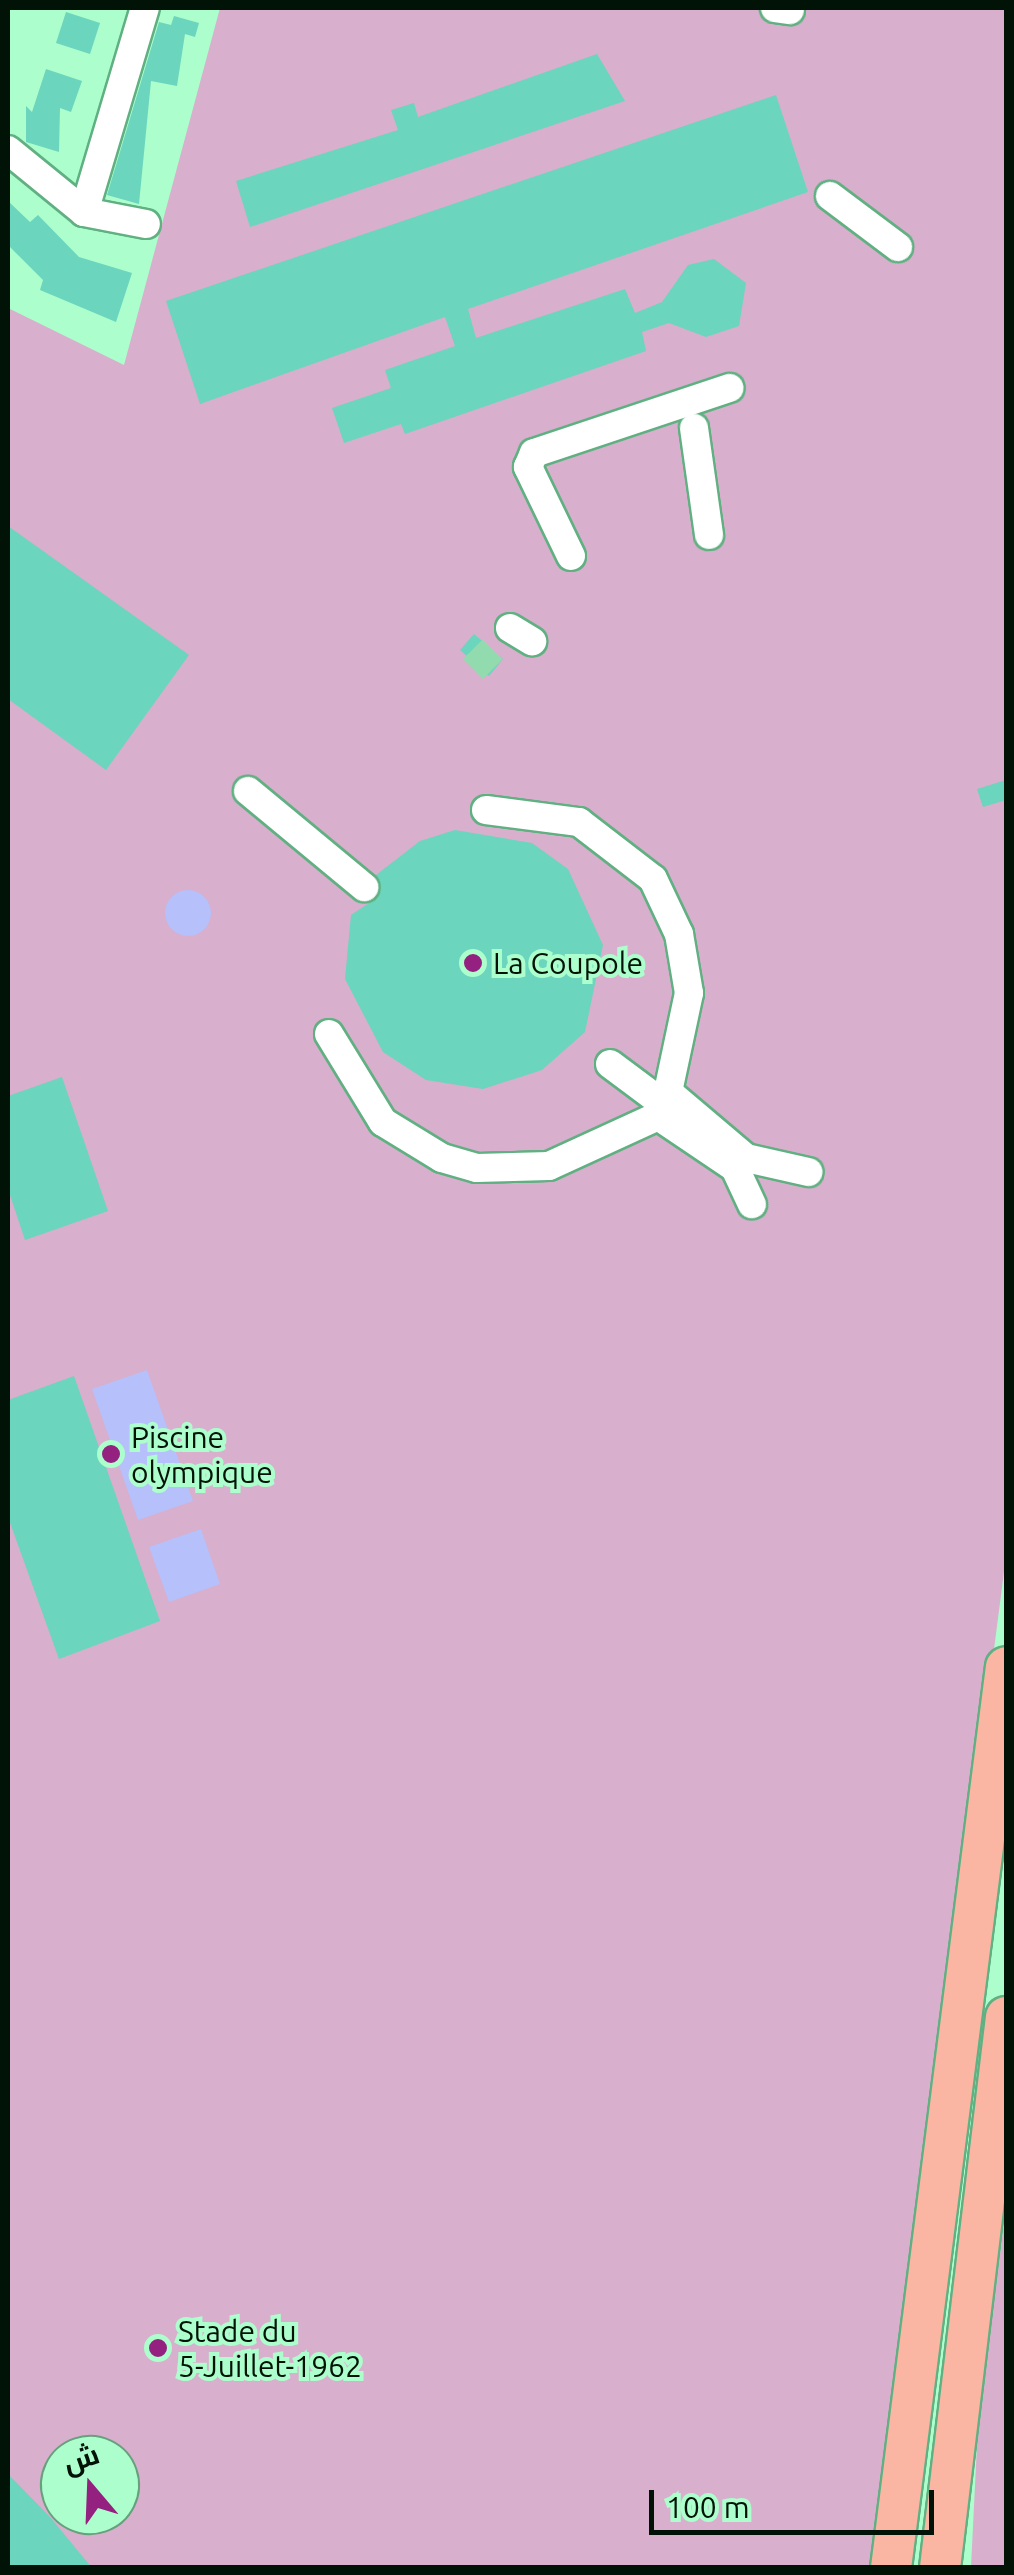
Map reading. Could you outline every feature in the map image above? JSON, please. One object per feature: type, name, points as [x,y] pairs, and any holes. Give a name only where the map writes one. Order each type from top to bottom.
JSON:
[{"type":"highway","points":[[891,2568],[1006,1667]]},
{"type":"highway","points":[[940,2568],[1006,2017]]},
{"type":"street","points":[[84,212],[145,8]]},
{"type":"street","points":[[8,150],[84,212],[146,224]]},
{"type":"street","points":[[830,196],[898,248]]},
{"type":"street","points":[[571,556],[528,467],[534,453],[729,388]]},
{"type":"street","points":[[694,428],[708,535]]},
{"type":"street","points":[[248,791],[364,887]]},
{"type":"street","points":[[486,810],[579,822],[653,879],[680,934],[688,978],[668,1092],[742,1175],[752,1204]]},
{"type":"street","points":[[329,1034],[383,1122],[442,1158],[477,1168],[549,1166],[652,1116],[703,1134]]},
{"type":"street","points":[[610,1064],[703,1134],[757,1164],[808,1172]]},
{"type":"shaded area","points":[[220,8],[1006,8],[1006,1556],[876,2567],[8,2567],[8,308],[124,365]]},
{"type":"shaded area","points":[[1006,2207],[1006,2567],[971,2567],[978,2425]]},
{"type":"water","points":[[188,890],[204,897],[211,913],[204,929],[188,936],[172,929],[165,913],[172,897]]},
{"type":"water","points":[[147,1370],[193,1501],[138,1520],[92,1389]]},
{"type":"water","points":[[201,1529],[220,1584],[169,1602],[149,1547]]},
{"type":"building","points":[[66,12],[100,23],[90,54],[56,43]]},
{"type":"building","points":[[174,16],[199,23],[195,37],[185,34],[177,86],[151,81],[139,204],[107,195],[159,22],[171,25]]},
{"type":"building","points":[[597,54],[625,101],[250,227],[236,181],[398,130],[391,110],[414,103],[418,117]]},
{"type":"building","points":[[46,69],[82,81],[71,112],[60,108],[59,152],[26,142],[26,106],[32,112]]},
{"type":"building","points":[[776,95],[808,192],[468,309],[476,338],[625,289],[635,313],[662,302],[688,265],[714,259],[746,283],[739,326],[706,337],[669,323],[642,332],[646,351],[405,434],[401,424],[344,443],[332,408],[391,388],[385,370],[455,346],[445,317],[200,404],[166,301]]},
{"type":"building","points":[[8,201],[30,222],[38,215],[79,257],[132,273],[116,322],[40,290],[43,280],[8,245]]},
{"type":"building","points":[[8,526],[189,655],[106,770],[8,699]]},
{"type":"building","points":[[474,634],[503,659],[489,676],[460,650]]},
{"type":"building","points":[[1006,780],[1006,800],[983,807],[977,789]]},
{"type":"building","name":"La Coupole","points":[[455,830],[532,843],[568,869],[603,945],[585,1032],[542,1070],[483,1089],[426,1080],[383,1052],[345,979],[351,915],[378,897],[376,875],[420,841]]},
{"type":"building","points":[[62,1077],[108,1211],[25,1240],[8,1189],[8,1096]]},
{"type":"building","points":[[74,1376],[160,1621],[59,1659],[8,1517],[8,1400]]},
{"type":"building","points":[[8,2474],[40,2507],[40,2535],[65,2535],[92,2568],[8,2568]]},
{"type":"tunnel","points":[[473,669],[494,648]]},
{"type":"place","name":"La Coupole","points":[[473,963]]},
{"type":"place","name":"Piscine olympique","points":[[111,1454]]},
{"type":"place","name":"Stade du 5-Juillet-1962","points":[[158,2348]]}]
